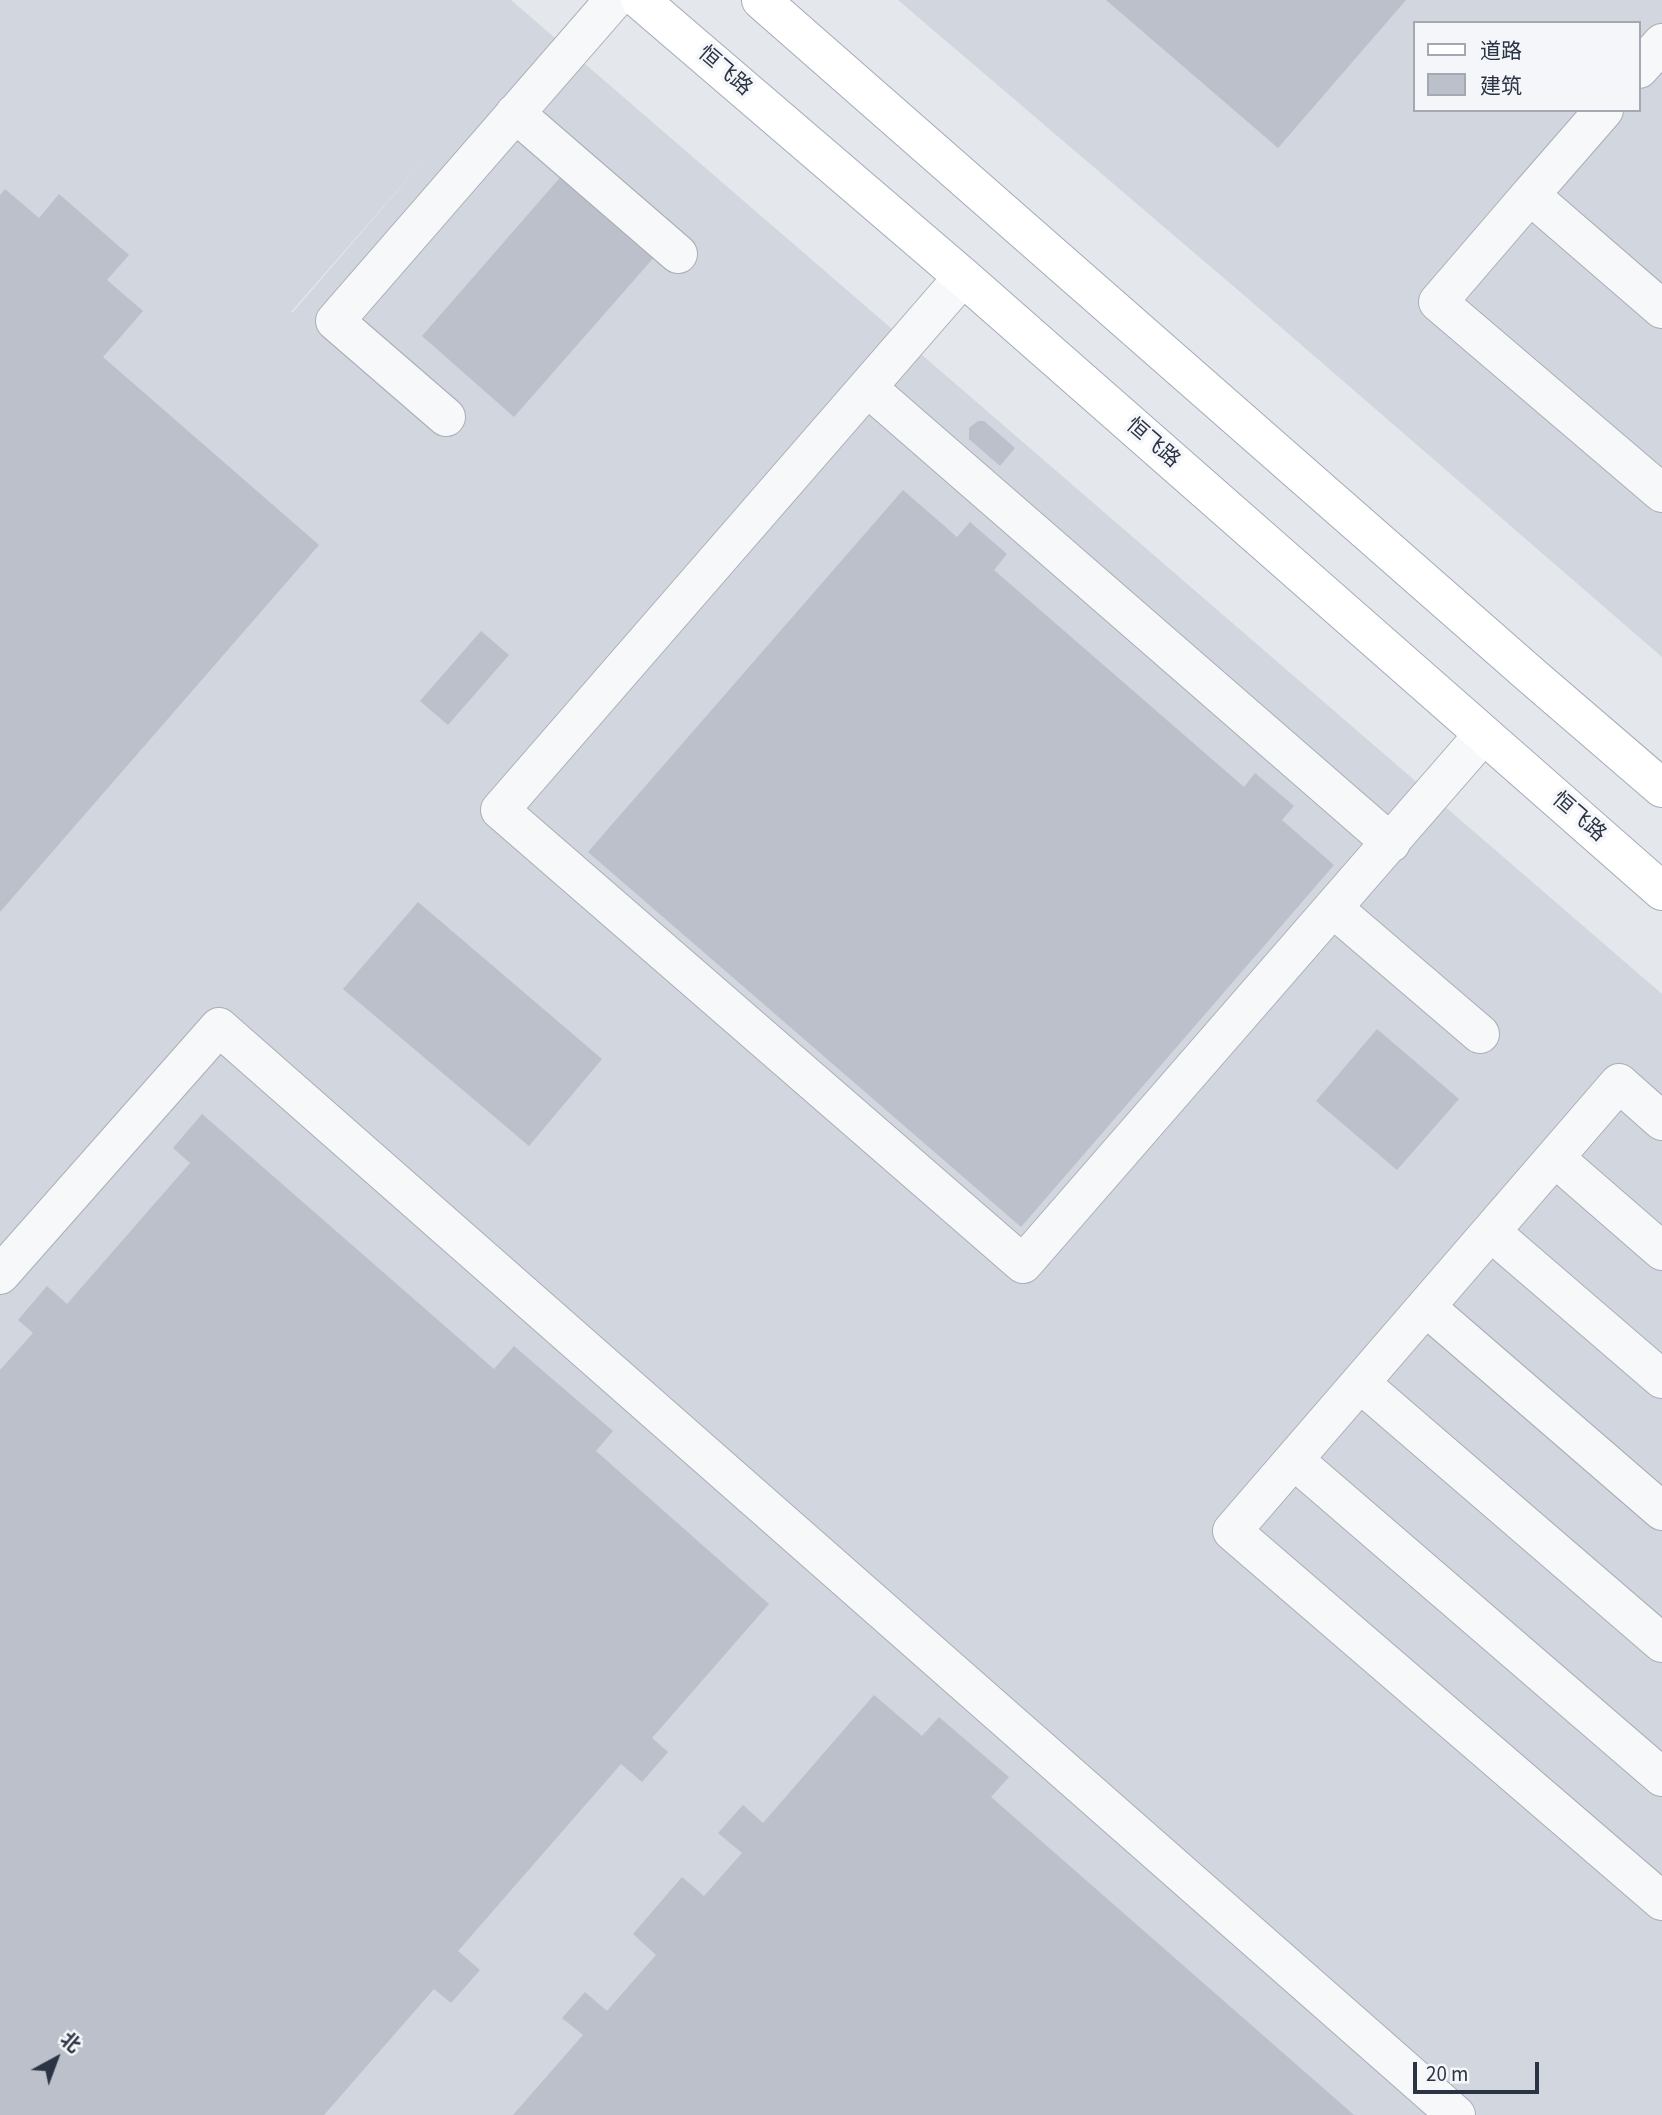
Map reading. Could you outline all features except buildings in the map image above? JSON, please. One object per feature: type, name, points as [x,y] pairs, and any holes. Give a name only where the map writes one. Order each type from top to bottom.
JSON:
[{"type":"main road","name":"恒飞路","points":[[640,0],[963,277],[1662,891]]},
{"type":"main road","points":[[761,0],[1662,788]]},
{"type":"lane","points":[[446,417],[335,321],[614,0]]},
{"type":"lane","points":[[1641,67],[1662,43]]},
{"type":"lane","points":[[1602,112],[1438,302],[1662,493]]},
{"type":"lane","points":[[515,113],[678,254]]},
{"type":"lane","points":[[1530,195],[1662,309]]},
{"type":"lane","points":[[963,277],[500,810],[1023,1264],[1483,735]]},
{"type":"lane","points":[[868,388],[1391,843]]},
{"type":"lane","points":[[1334,909],[1480,1034]]},
{"type":"lane","points":[[0,1275],[219,1027],[1456,2115]]},
{"type":"lane","points":[[1662,1121],[1619,1083],[1232,1531],[1662,1902]]},
{"type":"lane","points":[[1555,1158],[1662,1251]]},
{"type":"lane","points":[[1491,1232],[1662,1379]]},
{"type":"lane","points":[[1426,1307],[1662,1511]]},
{"type":"lane","points":[[1360,1383],[1662,1643]]},
{"type":"lane","points":[[1294,1460],[1662,1777]]},
{"type":"shaded area","points":[[0,0],[511,0],[1662,994],[1662,2115],[0,2115]],"holes":[[[431,152],[293,312],[291,312]]]},
{"type":"shaded area","points":[[898,0],[1662,0],[1662,657],[1246,297]]}]
